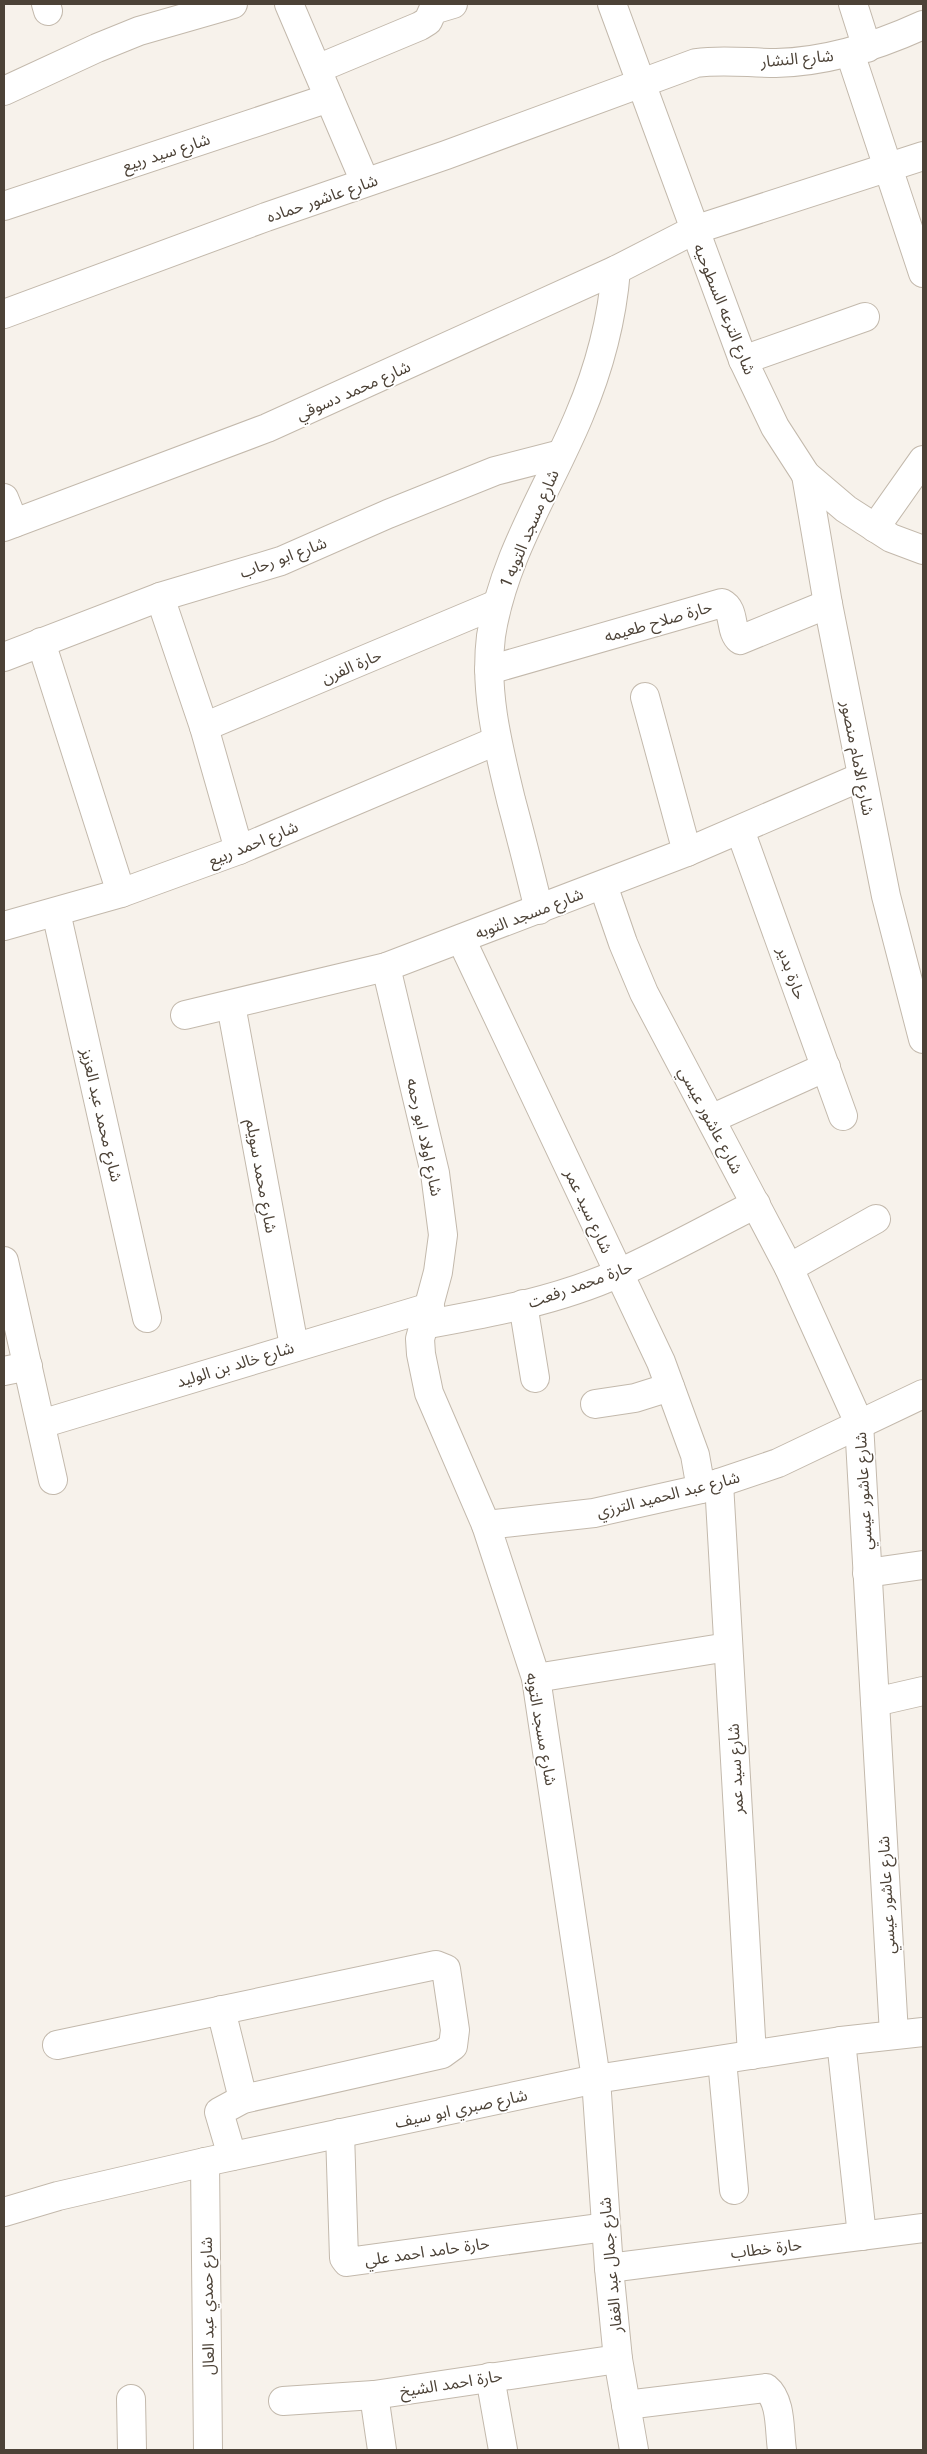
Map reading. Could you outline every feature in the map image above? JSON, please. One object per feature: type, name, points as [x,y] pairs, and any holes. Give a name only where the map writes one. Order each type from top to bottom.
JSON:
[{"type":"street","points":[[4,91],[97,48],[139,31],[233,4]]},
{"type":"street","points":[[289,4],[365,182]]},
{"type":"street","name":"شارع الترعه السطوحيه","points":[[612,4],[694,230],[744,360],[775,427],[806,475],[846,510],[891,538],[923,550]]},
{"type":"street","points":[[853,4],[859,50],[888,166],[923,273]]},
{"type":"street","points":[[316,69],[420,26],[428,21],[437,7]]},
{"type":"street","name":"شارع النشار","points":[[640,82],[696,63],[718,59],[778,63],[859,50],[923,25]]},
{"type":"street","name":"شارع عاشور حماده","points":[[4,314],[640,82]]},
{"type":"street","name":"شارع سيد ربيع","points":[[4,206],[329,98]]},
{"type":"street","name":"شارع محمد دسوقي","points":[[9,525],[267,428],[616,270],[694,230],[923,156]]},
{"type":"street","name":"شارع مسجد التوبه 1","points":[[539,910],[496,741],[490,705],[489,670],[491,637],[497,604],[508,570],[580,416],[598,367],[607,331],[616,270]]},
{"type":"street","points":[[744,360],[865,317]]},
{"type":"street","name":"شارع ابو رحاب","points":[[4,657],[160,597],[281,561],[388,514],[495,471],[561,454]]},
{"type":"street","points":[[875,528],[923,460]]},
{"type":"street","name":"شارع الامام منصور","points":[[806,475],[861,777],[886,896],[923,1039]]},
{"type":"street","points":[[4,498],[9,525]]},
{"type":"street","points":[[160,597],[204,727],[239,850]]},
{"type":"street","name":"حارة صلاح طعيمه","points":[[489,670],[722,603],[728,607],[735,635],[740,640],[828,604]]},
{"type":"street","name":"حارة الفرن","points":[[204,727],[497,604]]},
{"type":"street","points":[[41,642],[121,893]]},
{"type":"street","points":[[645,697],[687,852]]},
{"type":"street","name":"شارع احمد ربيع","points":[[4,926],[121,893],[239,850],[496,741]]},
{"type":"street","name":"شارع مسجد التوبه","points":[[185,1015],[386,968],[687,852],[861,777]]},
{"type":"street","name":"حارة بدير","points":[[740,830],[843,1116]]},
{"type":"street","name":"شارع عاشور عيسي","points":[[603,885],[623,944],[644,993],[789,1268],[859,1423],[894,2034]]},
{"type":"street","name":"شارع محمد عبد العزيز","points":[[56,912],[148,1318]]},
{"type":"street","name":"شارع سيد عمر","points":[[462,939],[661,1362],[695,1454],[710,1486],[728,1647],[752,2055]]},
{"type":"street","name":"شارع اولاد ابو رحمه","points":[[386,968],[435,1173],[443,1235],[438,1272],[426,1316]]},
{"type":"street","name":"شارع محمد سويلم","points":[[231,1005],[294,1346]]},
{"type":"street","points":[[711,1119],[826,1067]]},
{"type":"street","name":"حارة محمد رفعت","points":[[426,1316],[490,1313],[555,1296],[618,1274],[756,1204]]},
{"type":"street","points":[[789,1268],[876,1218]]},
{"type":"street","points":[[4,1261],[16,1368],[41,1424],[53,1480]]},
{"type":"street","points":[[522,1304],[535,1378]]},
{"type":"street","name":"شارع مسجد التوبه","points":[[426,1316],[420,1354],[429,1393],[486,1525],[536,1678],[596,2079]]},
{"type":"street","name":"شارع خالد بن الوليد","points":[[41,1424],[294,1346],[426,1316]]},
{"type":"street","points":[[595,1404],[635,1398],[670,1387]]},
{"type":"street","name":"شارع عبد الحميد الترزي","points":[[486,1525],[594,1513],[710,1486],[778,1463],[923,1394]]},
{"type":"street","points":[[867,1573],[923,1564]]},
{"type":"street","points":[[536,1678],[728,1647]]},
{"type":"street","points":[[875,1702],[923,1692]]},
{"type":"street","points":[[56,2045],[436,1965],[446,1969],[455,2030],[453,2046],[442,2054],[243,2099],[219,2112],[232,2156]]},
{"type":"street","points":[[221,2010],[243,2099]]},
{"type":"street","name":"شارع صبري ابو سيف","points":[[4,2212],[58,2196],[205,2162],[596,2079],[841,2041],[923,2032]]},
{"type":"street","points":[[841,2041],[862,2236]]},
{"type":"street","points":[[722,2060],[734,2190]]},
{"type":"street","name":"شارع جمال عبد الغفار","points":[[596,2079],[609,2268],[618,2359],[634,2450]]},
{"type":"street","name":"حارة حامد احمد علي","points":[[340,2133],[344,2258],[347,2262],[606,2227]]},
{"type":"street","name":"شارع حمدي عبد العال","points":[[205,2162],[208,2450]]},
{"type":"street","name":"حارة خطاب","points":[[609,2268],[923,2228]]},
{"type":"street","name":"حارة احمد الشيخ","points":[[283,2401],[374,2395],[618,2359]]},
{"type":"street","points":[[490,2377],[503,2450]]},
{"type":"street","points":[[626,2405],[766,2388],[774,2394],[782,2450]]},
{"type":"street","points":[[374,2395],[382,2450]]},
{"type":"street","points":[[131,2398],[132,2450]]}]
